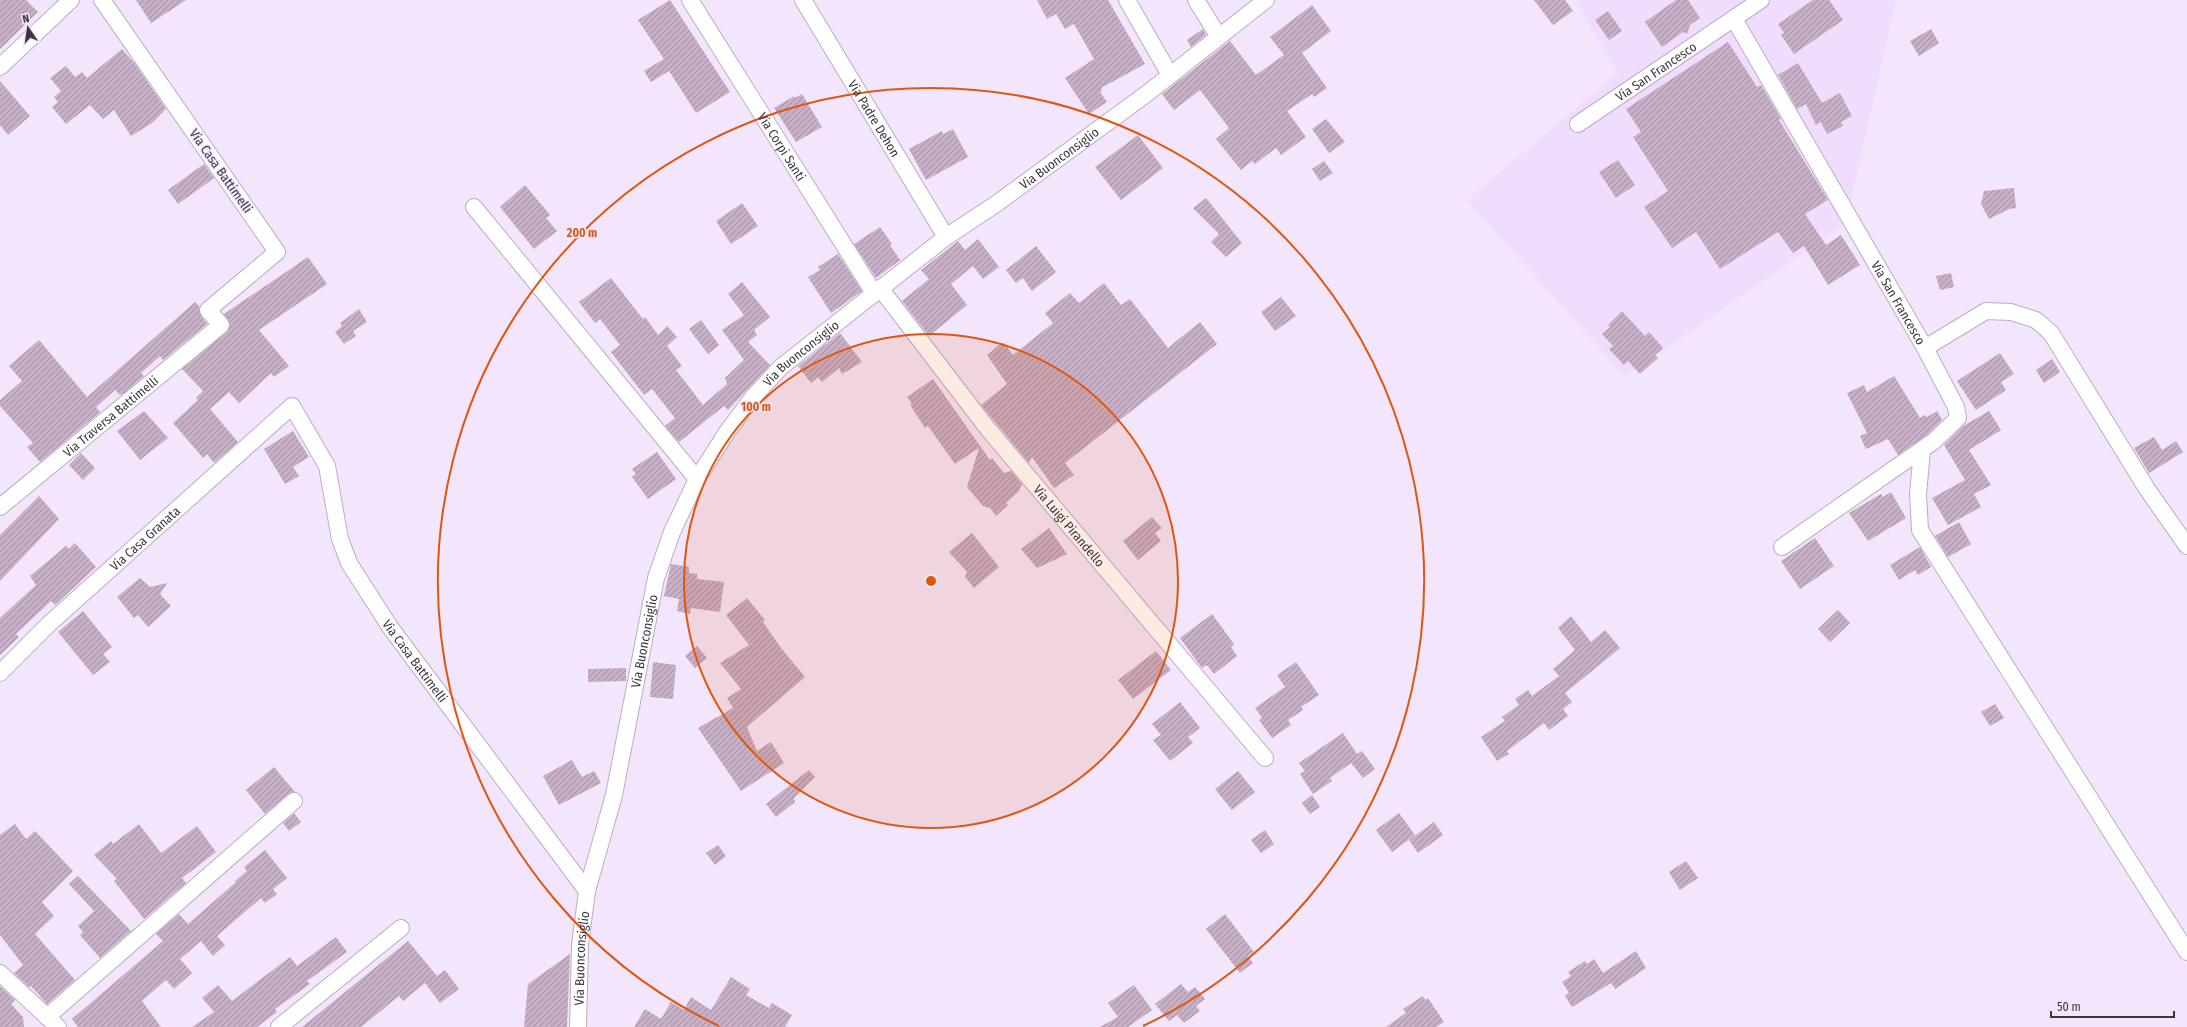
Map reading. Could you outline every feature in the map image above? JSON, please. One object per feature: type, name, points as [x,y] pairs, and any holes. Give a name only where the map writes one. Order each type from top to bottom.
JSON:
[{"type":"street","points":[[0,67],[71,0]]},
{"type":"street","name":"Via Casa Battimelli","points":[[102,0],[277,252],[208,310],[221,325]]},
{"type":"street","name":"Via Corpi Santi","points":[[690,0],[877,291]]},
{"type":"street","name":"Via Padre Dehon","points":[[803,0],[946,237]]},
{"type":"street","points":[[1128,0],[1170,75]]},
{"type":"street","points":[[1196,0],[1219,37]]},
{"type":"street","name":"Via Buonconsiglio","points":[[578,1027],[580,946],[587,891],[614,795],[656,578],[672,532],[697,479],[753,397],[781,367],[946,237],[996,204],[1170,75],[1266,0]]},
{"type":"street","name":"Via San Francesco","points":[[1578,124],[1761,0]]},
{"type":"street","name":"Via San Francesco","points":[[1734,19],[1925,348],[1986,311],[2011,312],[2036,320],[2051,333],[2147,489],[2187,546]]},
{"type":"street","points":[[474,208],[697,479]]},
{"type":"street","name":"Via Luigi Pirandello","points":[[877,291],[988,428],[1265,758]]},
{"type":"street","name":"Via Traversa Battimelli","points":[[0,507],[221,325]]},
{"type":"street","points":[[1782,547],[1922,450],[1934,441],[1958,418],[1956,407],[1925,348]]},
{"type":"street","name":"Via Casa Battimelli","points":[[292,406],[327,466],[340,539],[349,563],[390,627],[587,891]]},
{"type":"street","name":"Via Casa Granata","points":[[0,673],[49,624],[292,406]]},
{"type":"street","points":[[1922,450],[1918,494],[1920,530],[2187,952]]},
{"type":"street","points":[[0,973],[52,1022],[294,801]]},
{"type":"street","points":[[279,1027],[401,928]]},
{"type":"shaded area","points":[[1575,0],[1896,0],[1846,223],[1625,377],[1467,200],[1618,73]]},
{"type":"building","points":[[0,0],[26,0],[38,12],[0,49]]},
{"type":"building","points":[[136,0],[186,0],[151,23]]},
{"type":"building","points":[[670,0],[730,92],[696,113],[669,71],[651,82],[644,71],[664,59],[638,20]]},
{"type":"building","points":[[1037,0],[1108,0],[1145,64],[1101,88],[1102,91],[1100,92],[1107,102],[1089,114],[1065,78],[1094,59],[1074,24],[1065,29],[1056,14],[1047,19]]},
{"type":"building","points":[[1534,0],[1565,0],[1573,11],[1553,25]]},
{"type":"building","points":[[1676,0],[1688,0],[1700,18],[1690,25],[1687,34],[1683,32],[1662,47],[1645,22]]},
{"type":"building","points":[[1813,0],[1829,0],[1843,20],[1794,54],[1781,35],[1784,33],[1778,24]]},
{"type":"building","points":[[1312,5],[1331,31],[1302,53],[1327,88],[1314,97],[1312,94],[1287,111],[1306,137],[1281,155],[1276,148],[1255,164],[1252,161],[1241,170],[1216,139],[1229,128],[1200,90],[1174,110],[1162,94],[1230,41],[1256,75],[1284,55],[1270,37]]},
{"type":"building","points":[[1608,11],[1622,31],[1609,40],[1595,20]]},
{"type":"building","points":[[1203,29],[1206,35],[1191,47],[1187,40]]},
{"type":"building","points":[[1931,29],[1939,43],[1919,56],[1910,41]]},
{"type":"building","points":[[1728,42],[1757,87],[1761,85],[1781,119],[1779,120],[1828,200],[1805,214],[1826,245],[1841,235],[1860,265],[1828,285],[1804,246],[1793,253],[1778,232],[1720,269],[1696,232],[1672,248],[1644,207],[1668,191],[1633,137],[1641,132],[1626,109]]},
{"type":"building","points":[[122,49],[135,64],[166,109],[152,123],[131,136],[114,110],[103,119],[90,105],[66,124],[52,107],[58,102],[54,97],[61,91],[50,78],[66,66],[75,77],[82,72],[87,78]]},
{"type":"building","points":[[1798,63],[1822,103],[1840,93],[1852,116],[1841,122],[1843,126],[1827,134],[1821,122],[1816,125],[1806,104],[1797,109],[1778,75]]},
{"type":"building","points":[[0,81],[30,116],[8,135],[0,125]]},
{"type":"building","points":[[802,94],[822,127],[796,142],[774,108],[794,96],[795,98]]},
{"type":"building","points":[[1326,119],[1345,142],[1329,153],[1312,129]]},
{"type":"building","points":[[953,129],[968,157],[926,180],[909,149],[942,131],[943,134]]},
{"type":"building","points":[[1138,135],[1163,168],[1121,200],[1095,167]]},
{"type":"building","points":[[1618,160],[1635,185],[1616,198],[1599,172]]},
{"type":"building","points":[[1324,161],[1333,173],[1320,181],[1312,169]]},
{"type":"building","points":[[204,164],[214,178],[178,204],[168,190]]},
{"type":"building","points":[[525,185],[550,215],[546,218],[557,231],[534,249],[500,207]]},
{"type":"building","points":[[2014,188],[2016,208],[2009,209],[1989,219],[1981,204],[1984,191]]},
{"type":"building","points":[[1206,198],[1242,243],[1226,257],[1211,242],[1219,234],[1193,208]]},
{"type":"building","points":[[742,203],[758,226],[731,244],[716,221]]},
{"type":"building","points":[[880,227],[892,244],[890,245],[900,260],[876,278],[854,244]]},
{"type":"building","points":[[978,239],[999,267],[983,279],[973,266],[951,284],[967,305],[929,336],[902,301],[929,279],[921,270],[958,241],[965,250]]},
{"type":"building","points":[[1036,246],[1056,272],[1032,291],[1023,278],[1016,283],[1006,270]]},
{"type":"building","points":[[838,254],[862,291],[831,313],[808,277],[820,270],[818,267]]},
{"type":"building","points":[[308,257],[327,284],[259,330],[289,366],[274,377],[271,373],[239,403],[229,392],[210,409],[238,442],[214,463],[207,454],[203,458],[173,423],[198,400],[196,398],[203,391],[182,369],[227,332],[230,324],[224,314]]},
{"type":"building","points":[[1951,273],[1954,287],[1940,290],[1936,276]]},
{"type":"building","points":[[611,278],[643,319],[645,317],[658,335],[667,326],[677,337],[667,346],[682,366],[676,370],[703,405],[727,384],[725,378],[744,360],[722,330],[744,315],[728,294],[742,282],[770,317],[754,330],[757,335],[748,342],[770,365],[728,410],[724,406],[679,442],[665,426],[675,418],[652,389],[644,395],[611,352],[620,345],[600,319],[595,323],[579,302]]},
{"type":"building","points":[[1104,283],[1121,305],[1130,299],[1168,348],[1200,322],[1217,344],[1065,463],[1074,475],[1054,488],[1032,457],[1029,463],[981,405],[1007,384],[987,355],[1003,342],[1013,355],[1053,323],[1045,313],[1070,293],[1079,303]]},
{"type":"building","points":[[1281,297],[1296,316],[1275,331],[1261,312]]},
{"type":"building","points":[[195,302],[199,306],[201,316],[207,324],[163,360],[160,356],[141,373],[144,376],[124,393],[120,395],[115,390],[96,407],[100,412],[40,462],[27,447],[33,443],[0,406],[0,400],[22,381],[9,366],[39,340],[87,397]]},
{"type":"building","points":[[359,309],[367,322],[353,331],[356,336],[344,344],[335,332],[342,326],[340,323]]},
{"type":"building","points":[[1622,311],[1645,336],[1649,332],[1663,348],[1655,355],[1658,358],[1640,374],[1628,361],[1624,365],[1609,349],[1613,346],[1602,334],[1610,327],[1608,325]]},
{"type":"building","points":[[701,320],[719,345],[708,354],[689,329]]},
{"type":"building","points":[[840,333],[862,362],[842,374],[839,368],[822,382],[818,377],[811,383],[798,366]]},
{"type":"building","points":[[2000,353],[2014,374],[2001,382],[2006,390],[1976,410],[1957,381]]},
{"type":"building","points":[[2052,359],[2060,372],[2044,383],[2036,370]]},
{"type":"building","points":[[1894,376],[1920,418],[1925,415],[1927,417],[1937,411],[1942,420],[1928,434],[1898,455],[1888,439],[1866,449],[1860,436],[1867,433],[1847,393],[1864,385],[1867,392]]},
{"type":"building","points":[[933,379],[990,460],[992,458],[1004,473],[1011,471],[1022,484],[1019,491],[1006,503],[1008,505],[996,516],[990,508],[983,506],[967,487],[979,448],[955,464],[928,426],[925,428],[910,405],[912,404],[907,397]]},
{"type":"building","points":[[144,411],[168,438],[140,460],[117,431]]},
{"type":"building","points":[[1989,411],[2001,430],[1969,450],[1991,485],[1974,494],[1981,507],[1948,525],[1932,498],[1965,480],[1944,445],[1963,426]]},
{"type":"building","points":[[293,431],[309,457],[293,467],[299,476],[285,484],[264,449]]},
{"type":"building","points":[[2154,437],[2162,450],[2176,441],[2183,452],[2149,473],[2134,448]]},
{"type":"building","points":[[657,452],[676,479],[648,499],[632,477],[636,474],[632,469]]},
{"type":"building","points":[[81,453],[95,468],[83,480],[69,465]]},
{"type":"building","points":[[1891,492],[1906,518],[1868,541],[1849,513],[1881,494],[1883,497]]},
{"type":"building","points":[[39,496],[59,519],[0,581],[0,535]]},
{"type":"building","points":[[1152,517],[1162,528],[1155,533],[1161,541],[1138,560],[1123,541]]},
{"type":"building","points":[[1959,522],[1971,544],[1948,557],[1935,536]]},
{"type":"building","points":[[1049,528],[1067,554],[1037,568],[1021,549]]},
{"type":"building","points":[[972,533],[999,567],[974,588],[965,577],[967,572],[949,552]]},
{"type":"building","points":[[1815,538],[1834,566],[1800,589],[1781,561]]},
{"type":"building","points":[[75,543],[96,567],[55,605],[51,601],[16,634],[19,637],[0,655],[0,618],[36,585],[30,576],[66,546],[69,549]]},
{"type":"building","points":[[1920,547],[1931,567],[1918,575],[1915,570],[1899,580],[1890,565]]},
{"type":"building","points":[[671,564],[689,567],[689,573],[697,574],[697,579],[724,582],[720,612],[691,608],[690,614],[677,611],[679,599],[664,596]]},
{"type":"building","points":[[140,578],[150,587],[167,583],[160,594],[171,606],[148,627],[138,615],[134,618],[117,597]]},
{"type":"building","points":[[747,598],[765,620],[763,622],[781,648],[805,677],[747,727],[757,751],[771,742],[784,763],[741,791],[698,728],[733,708],[727,698],[741,689],[720,663],[749,645],[726,615]]},
{"type":"building","points":[[1838,610],[1850,623],[1830,642],[1818,629]]},
{"type":"building","points":[[83,611],[112,647],[103,654],[110,662],[93,675],[58,632]]},
{"type":"building","points":[[1212,614],[1234,644],[1231,647],[1237,656],[1214,674],[1207,665],[1202,668],[1180,638]]},
{"type":"building","points":[[1571,616],[1591,642],[1605,630],[1620,648],[1565,693],[1572,702],[1563,709],[1568,716],[1549,730],[1544,723],[1507,751],[1509,754],[1497,761],[1481,737],[1505,721],[1502,717],[1519,705],[1515,699],[1528,690],[1532,696],[1559,676],[1553,669],[1575,650],[1558,628]]},
{"type":"building","points":[[697,646],[707,658],[695,668],[685,656]]},
{"type":"building","points":[[1156,651],[1171,670],[1133,699],[1118,680]]},
{"type":"building","points":[[653,662],[676,665],[673,699],[650,697]]},
{"type":"building","points":[[1296,662],[1319,695],[1301,707],[1303,710],[1288,720],[1291,725],[1272,738],[1259,720],[1262,718],[1255,708],[1285,687],[1277,675]]},
{"type":"building","points":[[626,668],[626,681],[588,682],[588,669]]},
{"type":"building","points":[[1180,702],[1200,728],[1188,737],[1193,743],[1170,761],[1153,740],[1161,735],[1152,724]]},
{"type":"building","points":[[1995,704],[2004,718],[1990,726],[1981,712]]},
{"type":"building","points":[[1343,733],[1357,754],[1362,751],[1375,769],[1363,778],[1351,763],[1330,778],[1332,781],[1313,794],[1300,774],[1305,771],[1299,763]]},
{"type":"building","points":[[572,760],[582,777],[594,771],[601,783],[559,805],[543,776]]},
{"type":"building","points":[[274,767],[295,792],[288,794],[265,814],[246,790]]},
{"type":"building","points":[[809,770],[815,777],[794,798],[795,802],[776,817],[766,804]]},
{"type":"building","points":[[1238,771],[1255,792],[1232,810],[1215,789]]},
{"type":"building","points":[[1312,795],[1320,807],[1310,814],[1302,803]]},
{"type":"building","points":[[294,813],[301,822],[289,831],[283,823]]},
{"type":"building","points":[[1399,813],[1415,835],[1392,852],[1376,830]]},
{"type":"building","points":[[1434,822],[1443,835],[1418,853],[1409,840]]},
{"type":"building","points":[[15,824],[26,839],[35,831],[73,871],[42,902],[54,916],[35,934],[75,980],[47,1004],[31,986],[29,987],[14,973],[23,965],[0,935],[0,835]]},
{"type":"building","points":[[139,824],[161,853],[197,826],[216,852],[182,878],[186,883],[144,919],[114,881],[117,879],[94,855],[111,841],[113,844]]},
{"type":"building","points":[[1265,830],[1274,844],[1261,853],[1251,840]]},
{"type":"building","points":[[718,845],[726,856],[715,865],[706,853]]},
{"type":"building","points":[[265,850],[287,878],[273,889],[277,894],[265,903],[261,898],[217,936],[225,945],[213,956],[201,941],[180,959],[192,973],[174,989],[166,980],[142,1001],[161,1027],[78,1027],[72,1019],[163,941],[156,934],[179,914],[188,924],[236,882],[235,881],[247,871],[244,867]]},
{"type":"building","points":[[1686,861],[1698,878],[1680,890],[1669,872]]},
{"type":"building","points":[[78,876],[131,931],[100,958],[80,935],[83,932],[78,926],[94,911],[69,884]]},
{"type":"building","points":[[1225,914],[1254,952],[1248,956],[1253,963],[1240,973],[1206,929]]},
{"type":"building","points":[[336,937],[347,952],[307,981],[310,984],[275,1009],[277,1012],[257,1027],[192,1027],[214,1012],[202,998],[218,985],[232,1001],[290,957],[297,966]]},
{"type":"building","points":[[408,941],[437,976],[445,970],[459,989],[440,1003],[425,983],[403,1001],[399,996],[361,1027],[302,1027]]},
{"type":"building","points":[[1636,951],[1646,968],[1615,989],[1611,983],[1572,1007],[1565,996],[1569,993],[1562,982],[1571,976],[1568,972],[1585,961],[1587,964],[1594,959],[1603,973]]},
{"type":"building","points":[[570,954],[567,1027],[524,1027],[528,984]]},
{"type":"building","points":[[731,977],[750,989],[746,995],[769,1008],[772,1003],[792,1015],[785,1027],[634,1027],[645,1009],[661,1019],[671,1002],[684,1010],[691,997],[711,1010]]},
{"type":"building","points":[[1181,984],[1188,992],[1195,987],[1205,999],[1196,1006],[1200,1011],[1184,1023],[1177,1015],[1169,1021],[1155,1004]]},
{"type":"building","points":[[1134,985],[1152,1010],[1128,1027],[1100,1027],[1118,1017],[1108,1003]]},
{"type":"building","points":[[0,986],[15,1000],[11,1004],[23,1017],[24,1027],[0,1027]]},
{"type":"building","points":[[1423,996],[1425,1000],[1428,998],[1444,1022],[1436,1027],[1386,1027],[1406,1013],[1403,1009]]}]
